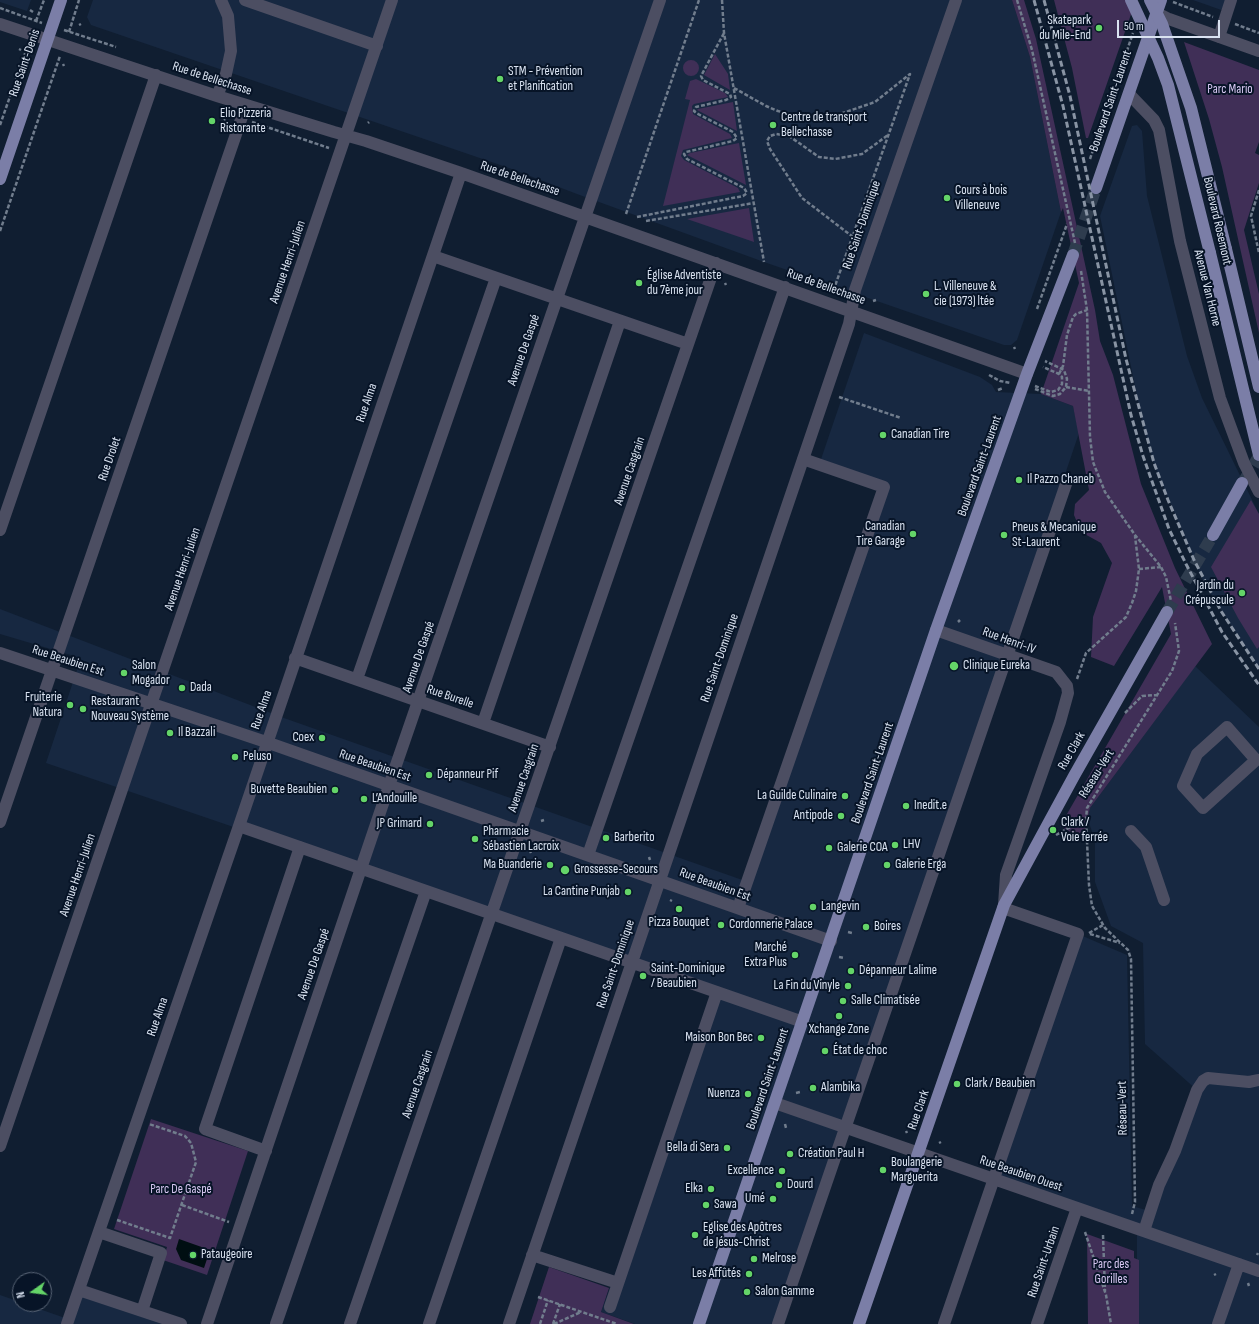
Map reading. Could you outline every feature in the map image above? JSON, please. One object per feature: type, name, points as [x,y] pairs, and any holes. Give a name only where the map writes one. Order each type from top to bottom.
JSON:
[{"type":"main road","name":"Rue Saint-Denis","points":[[0,179],[61,0]]},
{"type":"main road","name":"Boulevard Rosemont","points":[[1131,0],[1158,58],[1168,85],[1259,455]]},
{"type":"main road","name":"Boulevard Rosemont","points":[[1150,0],[1162,24],[1191,108],[1259,387]]},
{"type":"main road","name":"Boulevard Saint-Laurent","points":[[1096,188],[1157,13],[1160,0]]},
{"type":"main road","name":"Boulevard Saint-Laurent","points":[[699,1324],[936,630],[1027,374],[1073,255]]},
{"type":"main road","points":[[1212,536],[1242,483]]},
{"type":"main road","name":"Rue Clark","points":[[860,1324],[1004,907],[1074,776],[1171,612]]},
{"type":"street","points":[[217,96],[226,74],[231,51],[228,16],[221,0]]},
{"type":"street","points":[[245,0],[377,46]]},
{"type":"street","name":"Avenue Henri-Julien","points":[[0,1146],[392,0]]},
{"type":"street","name":"Avenue De Gaspé","points":[[207,1324],[418,700],[660,0]]},
{"type":"street","name":"Rue Saint-Dominique","points":[[509,1324],[849,324],[855,290],[956,0]]},
{"type":"street","points":[[1219,37],[1231,0]]},
{"type":"street","points":[[1157,13],[1168,19],[1259,52]]},
{"type":"street","name":"Rue de Bellechasse","points":[[0,24],[217,96],[366,141],[461,173],[586,216],[785,288],[852,307],[1027,374]]},
{"type":"street","points":[[0,530],[156,75]]},
{"type":"street","name":"Avenue Van Horne","points":[[1129,94],[1154,120],[1159,130],[1180,241],[1220,398],[1244,463],[1259,492]]},
{"type":"street","name":"Rue Drolet","points":[[0,822],[246,105]]},
{"type":"street","name":"Rue Alma","points":[[67,1324],[239,826],[266,742],[461,173]]},
{"type":"street","points":[[433,256],[688,344]]},
{"type":"street","name":"Avenue Casgrain","points":[[350,1324],[716,263]]},
{"type":"street","points":[[357,679],[496,278]]},
{"type":"street","points":[[588,855],[785,288]]},
{"type":"street","points":[[483,723],[620,321]]},
{"type":"street","points":[[738,908],[884,487],[803,460]]},
{"type":"street","points":[[778,1324],[1066,484]]},
{"type":"street","name":"Rue Henri-IV","points":[[936,630],[1056,672],[1074,683]]},
{"type":"street","name":"Rue Beaubien Est","points":[[0,653],[266,742],[831,940]]},
{"type":"street","name":"Rue Burelle","points":[[295,658],[550,747]]},
{"type":"street","name":"Rue Clark","points":[[1004,907],[1006,875],[1060,722],[1068,693],[1074,683]]},
{"type":"street","points":[[1227,727],[1256,760],[1204,808],[1183,786],[1197,754],[1227,727]]},
{"type":"street","points":[[239,826],[803,1022]]},
{"type":"street","points":[[1131,831],[1146,847],[1164,900]]},
{"type":"street","points":[[266,1151],[205,1129],[300,847]]},
{"type":"street","points":[[276,1324],[426,891]]},
{"type":"street","points":[[944,1324],[994,1180],[1083,934],[1004,907]]},
{"type":"street","points":[[428,1324],[561,938]]},
{"type":"street","points":[[610,1307],[717,992]]},
{"type":"street","points":[[1144,1232],[1159,1185],[1175,1151],[1197,1090],[1203,1081],[1208,1078],[1249,1082],[1259,1080]]},
{"type":"street","name":"Rue Beaubien Ouest","points":[[775,1103],[1259,1271]]},
{"type":"street","name":"Rue Saint-Urbain","points":[[1037,1324],[1077,1208]]},
{"type":"street","points":[[99,1232],[161,1253],[142,1311]]},
{"type":"street","points":[[532,1255],[618,1283]]},
{"type":"street","points":[[1218,1324],[1239,1264]]},
{"type":"street","points":[[78,1290],[181,1324]]},
{"type":"path","name":"Rue Saint-Denis","points":[[38,16],[44,0]]},
{"type":"path","points":[[70,27],[79,0]]},
{"type":"path","points":[[626,214],[699,0]]},
{"type":"path","points":[[722,0],[724,33],[764,262]]},
{"type":"path","points":[[0,8],[69,32]]},
{"type":"path","name":"Boulevard Saint-Laurent","points":[[1090,159],[1134,30]]},
{"type":"path","points":[[724,33],[700,76],[703,80],[730,94],[730,97]]},
{"type":"path","name":"Rue Saint-Denis","points":[[0,125],[27,49]]},
{"type":"path","points":[[0,231],[58,59]]},
{"type":"path","points":[[734,88],[778,111],[792,115],[821,117],[849,112],[875,102],[910,74],[835,286]]},
{"type":"path","points":[[736,96],[730,97],[726,100],[696,106],[694,111],[733,132],[737,138]]},
{"type":"path","points":[[853,237],[802,198],[770,149],[767,141],[770,136],[776,134],[789,136],[819,157],[835,159],[862,154],[889,135]]},
{"type":"path","points":[[743,139],[737,138],[733,141],[686,152],[684,154],[687,159],[744,188],[747,193]]},
{"type":"path","points":[[1259,190],[1251,216],[1259,253]]},
{"type":"path","points":[[637,217],[752,193]]},
{"type":"path","points":[[646,221],[754,203]]},
{"type":"path","points":[[1036,313],[1067,224]]},
{"type":"path","points":[[1059,374],[1067,335],[1073,317],[1076,314],[1087,310]]},
{"type":"path","points":[[1043,366],[1059,374],[1062,377],[1062,384],[1058,390],[1051,392],[1036,388],[1053,396],[1060,394],[1066,387],[1067,380],[1064,370],[1048,363]]},
{"type":"path","points":[[1066,387],[1089,391]]},
{"type":"path","points":[[998,390],[1003,388]]},
{"type":"path","points":[[839,397],[901,418]]},
{"type":"path","name":"Réseau-Vert","points":[[1074,683],[1086,652],[1126,617],[1136,591],[1138,569],[1135,535],[1161,567],[1166,577],[1179,651],[1172,671],[1088,808],[1086,819],[1089,885],[1092,906],[1103,925],[1128,950],[1131,959],[1135,1202],[1133,1212]]},
{"type":"path","points":[[1138,569],[1161,567]]},
{"type":"path","points":[[1120,717],[1142,696],[1158,695]]},
{"type":"path","points":[[257,718],[259,723]]},
{"type":"path","points":[[1063,817],[1068,823],[1074,825]]},
{"type":"path","points":[[1053,835],[1059,834],[1086,819]]},
{"type":"path","points":[[1083,934],[1103,925]]},
{"type":"path","points":[[848,932],[852,934]]},
{"type":"path","points":[[1083,934],[1120,943]]},
{"type":"path","points":[[839,957],[844,958]]},
{"type":"path","points":[[761,1081],[767,1084]]},
{"type":"path","points":[[796,1093],[800,1092]]},
{"type":"path","points":[[751,1112],[757,1114]]},
{"type":"path","points":[[117,1220],[170,1238],[182,1205],[196,1162],[191,1143],[185,1136],[149,1124]]},
{"type":"path","points":[[785,1124],[786,1128]]},
{"type":"path","points":[[182,1205],[229,1222]]},
{"type":"path","points":[[1085,1232],[1106,1295]]},
{"type":"path","points":[[1103,1235],[1106,1295],[1111,1324]]},
{"type":"path","points":[[538,1297],[617,1324]]},
{"type":"path","points":[[540,1324],[548,1300]]},
{"type":"path","points":[[560,1304],[554,1324],[582,1312]]},
{"type":"shaded area","points":[[0,0],[31,0],[27,11],[0,2]]},
{"type":"shaded area","points":[[93,0],[1012,0],[1030,57],[1061,212],[1017,340],[1011,345],[1004,345],[764,262],[509,168],[91,25],[87,17]]},
{"type":"shaded area","points":[[1193,0],[1231,0],[1227,12]]},
{"type":"shaded area","points":[[1137,125],[1142,131],[1147,196],[1187,356],[1202,398],[1259,514],[1259,669],[1204,583],[1154,464],[1142,420],[1100,216],[1132,126]]},
{"type":"shaded area","points":[[864,333],[980,377],[992,385],[996,392],[1041,394],[1073,406],[1079,433],[778,1324],[635,1324],[601,1312],[717,992],[46,763],[81,658],[0,634],[0,609],[284,718],[748,882],[884,487],[819,465]]},
{"type":"shaded area","points":[[1195,666],[1259,727],[1259,1324],[1137,1324],[1137,1233],[994,1179],[1078,934],[1127,955],[1132,1206],[1146,1210],[1197,1090],[1145,1044],[1143,943],[1111,926],[1095,882],[1095,840],[1088,820],[1090,808]]},
{"type":"shaded area","name":"Pataugeoire","points":[[179,1239],[210,1250],[204,1268],[181,1260],[176,1249]]},
{"type":"shaded area","points":[[79,1290],[176,1324],[0,1324],[0,1295],[12,1299],[12,1312],[48,1312],[68,1319]]},
{"type":"green space","points":[[1012,0],[1024,0],[1036,39],[1095,310],[1100,341],[1113,375],[1141,484],[1175,568],[1212,644],[1090,808],[1083,839],[1060,826],[1171,634],[1162,587],[1114,666],[1091,657],[1093,617],[1112,563],[1101,543],[1081,532],[1074,515],[1075,504],[1089,490],[1073,406],[1041,394],[1079,283],[1063,208],[1061,212],[1030,57]]},
{"type":"green space","points":[[1054,0],[1136,0],[1088,138],[1086,138],[1072,68]]},
{"type":"green space","name":"Parc Mario","points":[[1184,42],[1259,70],[1259,142],[1255,153],[1259,155],[1259,183],[1244,230],[1259,294],[1259,333],[1222,167],[1209,119]]},
{"type":"green space","points":[[715,54],[728,74],[730,90],[704,75]]},
{"type":"green space","points":[[691,60],[698,65],[699,68],[694,75],[691,76],[684,71],[683,68],[688,61]]},
{"type":"green space","points":[[696,79],[725,93],[728,97],[694,104],[692,106],[693,114],[730,134],[732,138],[683,150],[681,156],[684,160],[738,188],[740,192],[663,206],[690,100],[685,99],[690,81]]},
{"type":"green space","points":[[733,102],[737,131],[697,110],[698,109]]},
{"type":"green space","points":[[739,143],[746,185],[687,155],[690,153]]},
{"type":"green space","points":[[749,208],[754,242],[687,219]]},
{"type":"green space","name":"Jardin du Crépuscule","points":[[1251,500],[1259,514],[1259,647],[1257,649],[1238,618],[1211,567]]},
{"type":"green space","name":"Parc De Gaspé","points":[[151,1119],[248,1151],[207,1275],[163,1260],[167,1247],[114,1229]]},
{"type":"green space","name":"Parc des Gorilles","points":[[1087,1234],[1134,1251],[1134,1258],[1139,1260],[1139,1324],[1088,1324]]},
{"type":"green space","points":[[549,1267],[609,1288],[601,1312],[634,1324],[530,1324]]},
{"type":"tunnel","points":[[1073,255],[1096,188]]},
{"type":"tunnel","points":[[1244,481],[1259,456]]},
{"type":"tunnel","points":[[1167,612],[1213,535]]},
{"type":"railway","points":[[1034,0],[1063,106],[1131,415],[1143,456],[1169,529],[1186,564],[1222,632],[1259,685]]},
{"type":"railway","points":[[1044,0],[1070,96],[1126,359],[1154,463],[1194,560],[1221,611],[1259,669]]},
{"type":"place","name":"Skatepark du Mile-End","points":[[1099,28]]},
{"type":"place","name":"STM - Prévention et Planification","points":[[500,79]]},
{"type":"place","name":"Elio Pizzeria Ristorante","points":[[212,121]]},
{"type":"place","name":"Centre de transport Bellechasse","points":[[773,125]]},
{"type":"place","name":"Cours à bois Villeneuve","points":[[947,198]]},
{"type":"place","name":"Église Adventiste du 7ème jour","points":[[639,283]]},
{"type":"place","name":"L. Villeneuve & cie (1973) ltée","points":[[926,294]]},
{"type":"place","name":"Canadian Tire","points":[[883,435]]},
{"type":"place","name":"Il Pazzo Chaneb","points":[[1019,480]]},
{"type":"place","name":"Canadian Tire Garage","points":[[913,534]]},
{"type":"place","name":"Pneus & Mecanique St-Laurent","points":[[1004,535]]},
{"type":"place","name":"Jardin du Crépuscule","points":[[1242,593]]},
{"type":"place","name":"Clinique Eureka","points":[[954,666]]},
{"type":"place","name":"Salon Mogador","points":[[124,673]]},
{"type":"place","name":"Dada","points":[[182,688]]},
{"type":"place","name":"Fruiterie Natura","points":[[70,705]]},
{"type":"place","name":"Restaurant Nouveau Système","points":[[83,709]]},
{"type":"place","name":"Il Bazzali","points":[[170,733]]},
{"type":"place","name":"Coex","points":[[322,738]]},
{"type":"place","name":"Peluso","points":[[235,757]]},
{"type":"place","name":"Dépanneur Pif","points":[[429,775]]},
{"type":"place","name":"Buvette Beaubien","points":[[335,790]]},
{"type":"place","name":"La Guilde Culinaire","points":[[845,796]]},
{"type":"place","name":"L’Andouille","points":[[364,799]]},
{"type":"place","name":"Inedit.e","points":[[906,806]]},
{"type":"place","name":"Antipode","points":[[841,816]]},
{"type":"place","name":"JP Grimard","points":[[430,824]]},
{"type":"place","name":"Clark / Voie ferrée","points":[[1053,830]]},
{"type":"place","name":"Barberito","points":[[606,838]]},
{"type":"place","name":"Pharmacie Sébastien Lacroix","points":[[475,839]]},
{"type":"place","name":"LHV","points":[[895,845]]},
{"type":"place","name":"Galerie COA","points":[[829,848]]},
{"type":"place","name":"Ma Buanderie","points":[[550,865]]},
{"type":"place","name":"Galerie Erga","points":[[887,865]]},
{"type":"place","name":"Grossesse-Secours","points":[[565,870]]},
{"type":"place","name":"La Cantine Punjab","points":[[628,892]]},
{"type":"place","name":"Langevin","points":[[813,907]]},
{"type":"place","name":"Pizza Bouquet","points":[[679,909]]},
{"type":"place","name":"Cordonnerie Palace","points":[[721,925]]},
{"type":"place","name":"Boires","points":[[866,927]]},
{"type":"place","name":"Marché Extra Plus","points":[[795,955]]},
{"type":"place","name":"Dépanneur Lalime","points":[[851,971]]},
{"type":"place","name":"Saint-Dominique / Beaubien","points":[[643,976]]},
{"type":"place","name":"La Fin du Vinyle","points":[[848,986]]},
{"type":"place","name":"Salle Climatisée","points":[[843,1001]]},
{"type":"place","name":"Xchange Zone","points":[[839,1016]]},
{"type":"place","name":"Maison Bon Bec","points":[[761,1038]]},
{"type":"place","name":"État de choc","points":[[825,1051]]},
{"type":"place","name":"Clark / Beaubien","points":[[957,1084]]},
{"type":"place","name":"Alambika","points":[[813,1088]]},
{"type":"place","name":"Nuenza","points":[[748,1094]]},
{"type":"place","name":"Bella di Sera","points":[[727,1148]]},
{"type":"place","name":"Création Paul H","points":[[790,1154]]},
{"type":"place","name":"Boulangerie Marguerita","points":[[883,1170]]},
{"type":"place","name":"Excellence","points":[[782,1171]]},
{"type":"place","name":"Dourd","points":[[779,1185]]},
{"type":"place","name":"Elka","points":[[711,1189]]},
{"type":"place","name":"Umé","points":[[773,1199]]},
{"type":"place","name":"Sawa","points":[[706,1205]]},
{"type":"place","name":"Eglise des Apôtres de Jésus-Christ","points":[[695,1235]]},
{"type":"place","name":"Pataugeoire","points":[[193,1255]]},
{"type":"place","name":"Melrose","points":[[754,1259]]},
{"type":"place","name":"Les Affûtés","points":[[749,1274]]},
{"type":"place","name":"Salon Gamme","points":[[747,1292]]}]
